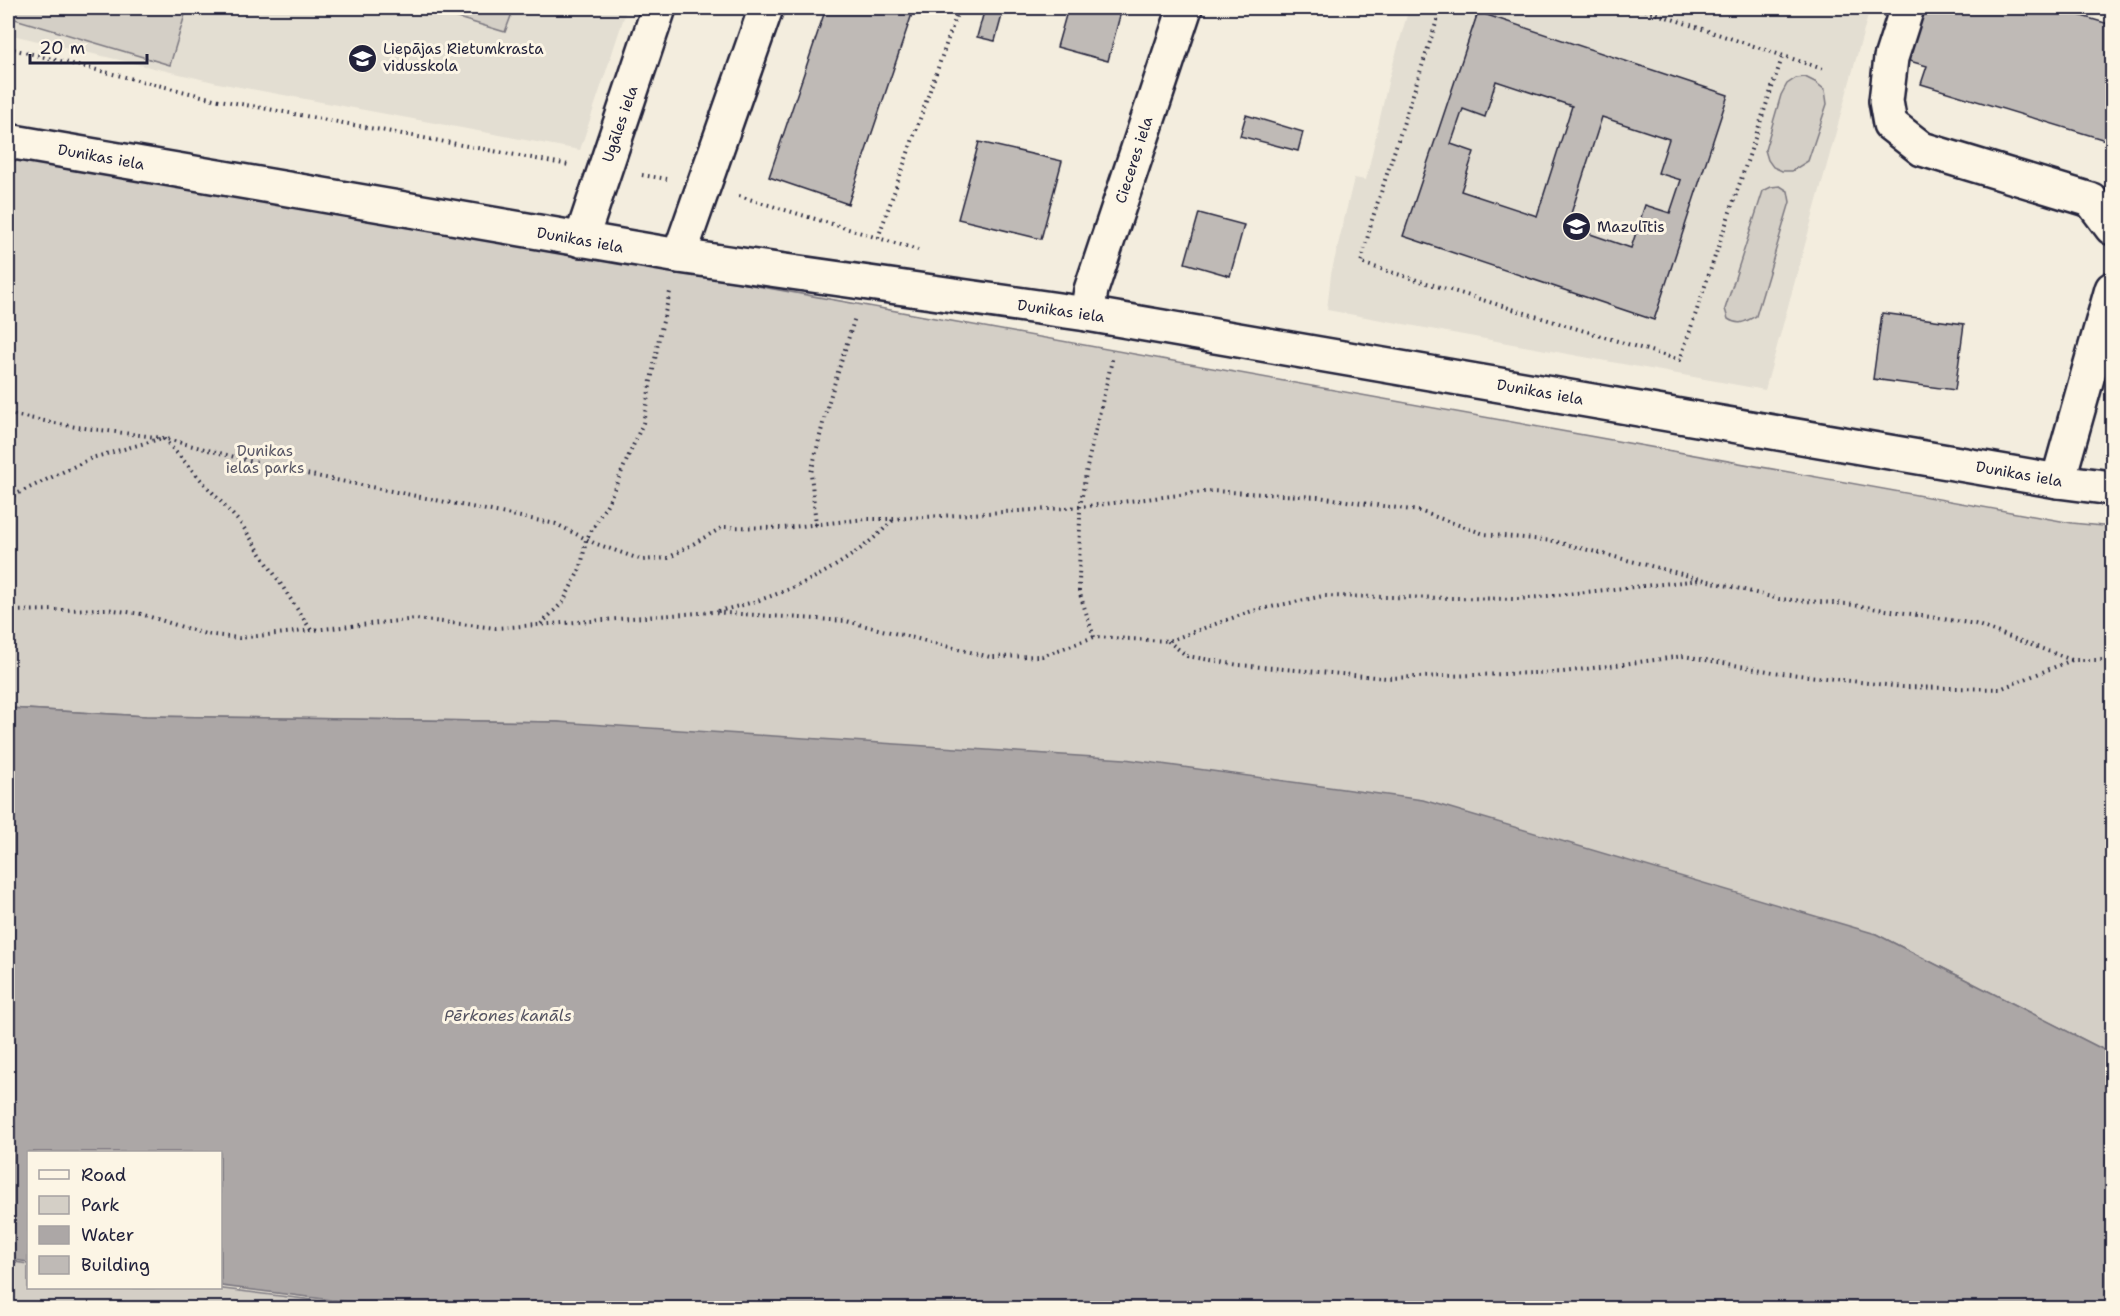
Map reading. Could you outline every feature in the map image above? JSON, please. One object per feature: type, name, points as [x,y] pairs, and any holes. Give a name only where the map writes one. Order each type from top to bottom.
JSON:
[{"type":"street","name":"Ugāles iela","points":[[580,240],[659,8]]},
{"type":"street","points":[[678,256],[766,8]]},
{"type":"street","name":"Cieceres iela","points":[[1087,314],[1091,290],[1185,8]]},
{"type":"street","points":[[1907,8],[1891,58],[1886,101],[1890,124],[1922,148],[2091,200],[2112,228]]},
{"type":"street","name":"Dunikas iela","points":[[8,141],[678,256],[1087,314],[2058,481],[2112,488]]},
{"type":"street","points":[[2058,481],[2112,289]]},
{"type":"path","points":[[878,238],[959,8]]},
{"type":"path","points":[[1441,8],[1372,220],[1361,263],[1680,360],[1783,55]]},
{"type":"path","points":[[1639,8],[1826,70]]},
{"type":"path","points":[[8,48],[214,99],[569,165],[605,168],[704,186],[923,252]]},
{"type":"path","points":[[541,625],[563,603],[580,567],[586,540],[609,501],[643,423],[678,256]]},
{"type":"path","points":[[816,525],[811,473],[826,411],[856,314]]},
{"type":"path","points":[[1094,637],[1079,591],[1080,507],[1088,462],[1121,320]]},
{"type":"path","points":[[8,414],[76,427],[163,438],[276,468],[556,524],[586,540],[642,560],[668,558],[723,527],[783,528],[866,519],[1080,507],[1212,491],[1318,497],[1419,511],[1484,534],[1553,541],[1779,599],[1847,604],[1975,624],[2072,660],[2112,660]]},
{"type":"path","points":[[8,498],[92,458],[163,438]]},
{"type":"path","points":[[163,438],[242,525],[311,630]]},
{"type":"path","points":[[8,611],[107,609],[141,614],[206,634],[239,638],[416,619],[496,628],[712,612],[750,604],[816,579],[874,541],[894,519]]},
{"type":"path","points":[[712,612],[846,621],[990,657],[1042,656],[1094,637],[1168,641],[1252,611],[1323,596],[1519,599],[1705,579]]},
{"type":"path","points":[[1168,641],[1187,656],[1239,665],[1387,678],[1563,672],[1684,656],[1773,672],[1903,687],[2000,689],[2072,660]]},
{"type":"shaded area","name":"Liepājas Rietumkrasta vidusskola","points":[[8,8],[627,8],[580,150],[218,83],[8,34]]},
{"type":"shaded area","name":"Mazulītis","points":[[1409,8],[1870,8],[1765,390],[1327,310],[1331,274],[1354,178],[1366,180],[1389,78]]},
{"type":"green space","points":[[8,8],[187,8],[170,65],[8,17]]},
{"type":"green space","points":[[425,8],[514,8],[505,32]]},
{"type":"green space","points":[[1805,77],[1825,90],[1827,104],[1808,161],[1792,171],[1782,171],[1773,167],[1765,150],[1781,95],[1787,84],[1796,78]]},
{"type":"green space","name":"Dunikas ielas parks","points":[[8,151],[2072,523],[2112,527],[2112,1054],[1876,934],[558,722],[146,716],[8,708]]},
{"type":"green space","points":[[1780,186],[1788,191],[1790,202],[1756,316],[1742,322],[1732,321],[1728,319],[1725,309],[1763,191]]},
{"type":"green space","points":[[8,1261],[27,1264],[27,1289],[222,1289],[330,1302],[418,1308],[8,1308]]},
{"type":"water","name":"Pērkones kanāls","points":[[8,708],[146,716],[558,722],[1125,759],[1423,800],[1876,934],[2112,1054],[2112,1308],[444,1308],[331,1300],[222,1286],[222,1151],[27,1151],[27,1262],[8,1259]]},
{"type":"building","points":[[826,8],[914,8],[848,204],[769,177]]},
{"type":"building","points":[[985,8],[1004,8],[995,41],[977,37]]},
{"type":"building","points":[[1068,8],[1122,8],[1108,61],[1057,47]]},
{"type":"building","points":[[1914,8],[2055,8],[2112,25],[2112,142],[1921,84],[1927,66],[1899,58]]},
{"type":"building","points":[[1478,12],[1728,95],[1654,320],[1403,236]],"holes":[[[1496,81],[1572,106],[1537,216],[1461,191],[1474,152],[1451,144],[1463,109],[1485,117]],[[1602,117],[1669,139],[1658,173],[1681,180],[1670,213],[1645,205],[1631,248],[1567,226]]]},
{"type":"building","points":[[1246,115],[1303,132],[1298,151],[1240,136]]},
{"type":"building","points":[[979,142],[1062,161],[1041,239],[958,219]]},
{"type":"building","points":[[1199,213],[1244,225],[1230,276],[1185,263]]},
{"type":"building","points":[[1882,313],[1964,324],[1955,390],[1873,379]]},
{"type":"place","name":"Liepājas Rietumkrasta vidusskola","points":[[362,58]]},
{"type":"place","name":"Mazulītis","points":[[1576,227]]}]
